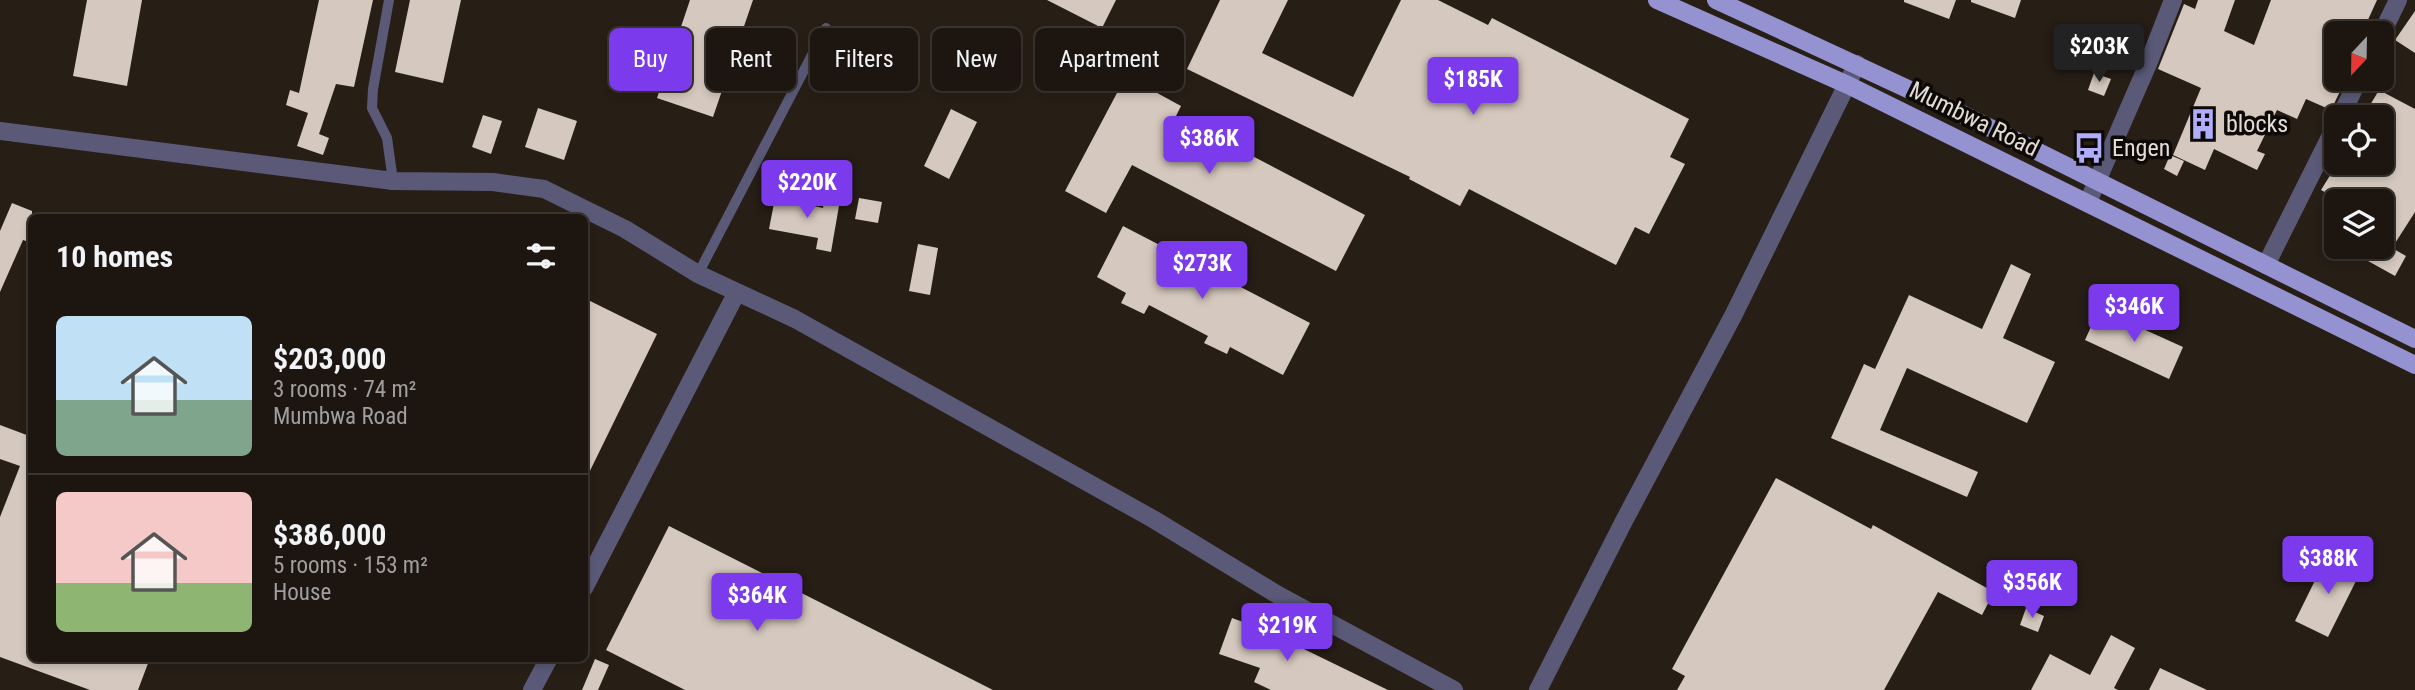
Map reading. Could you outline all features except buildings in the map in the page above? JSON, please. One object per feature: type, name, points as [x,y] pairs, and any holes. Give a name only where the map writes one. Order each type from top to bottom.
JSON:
[{"type":"main road","name":"Mumbwa Road","points":[[1657,0],[1848,85],[2415,365]]},
{"type":"main road","name":"Mumbwa Road","points":[[1716,0],[1857,64],[2098,180],[2415,339]]},
{"type":"street","points":[[2088,202],[2173,0]]},
{"type":"street","points":[[2388,21],[2398,0]]},
{"type":"street","points":[[1538,690],[1631,507],[1740,303],[1857,64]]},
{"type":"street","points":[[0,131],[393,181],[493,182],[544,189],[625,229],[698,274],[795,319],[1153,519],[1278,594],[1454,690]]},
{"type":"street","points":[[2266,265],[2324,149]]},
{"type":"street","points":[[588,580],[737,292]]},
{"type":"street","points":[[532,690],[547,662]]},
{"type":"lane","points":[[389,0],[372,108],[387,138],[393,181]]},
{"type":"lane","points":[[698,274],[810,59]]},
{"type":"place","name":"blocks","points":[[2203,124]]},
{"type":"place","name":"Engen","points":[[2089,148]]}]
